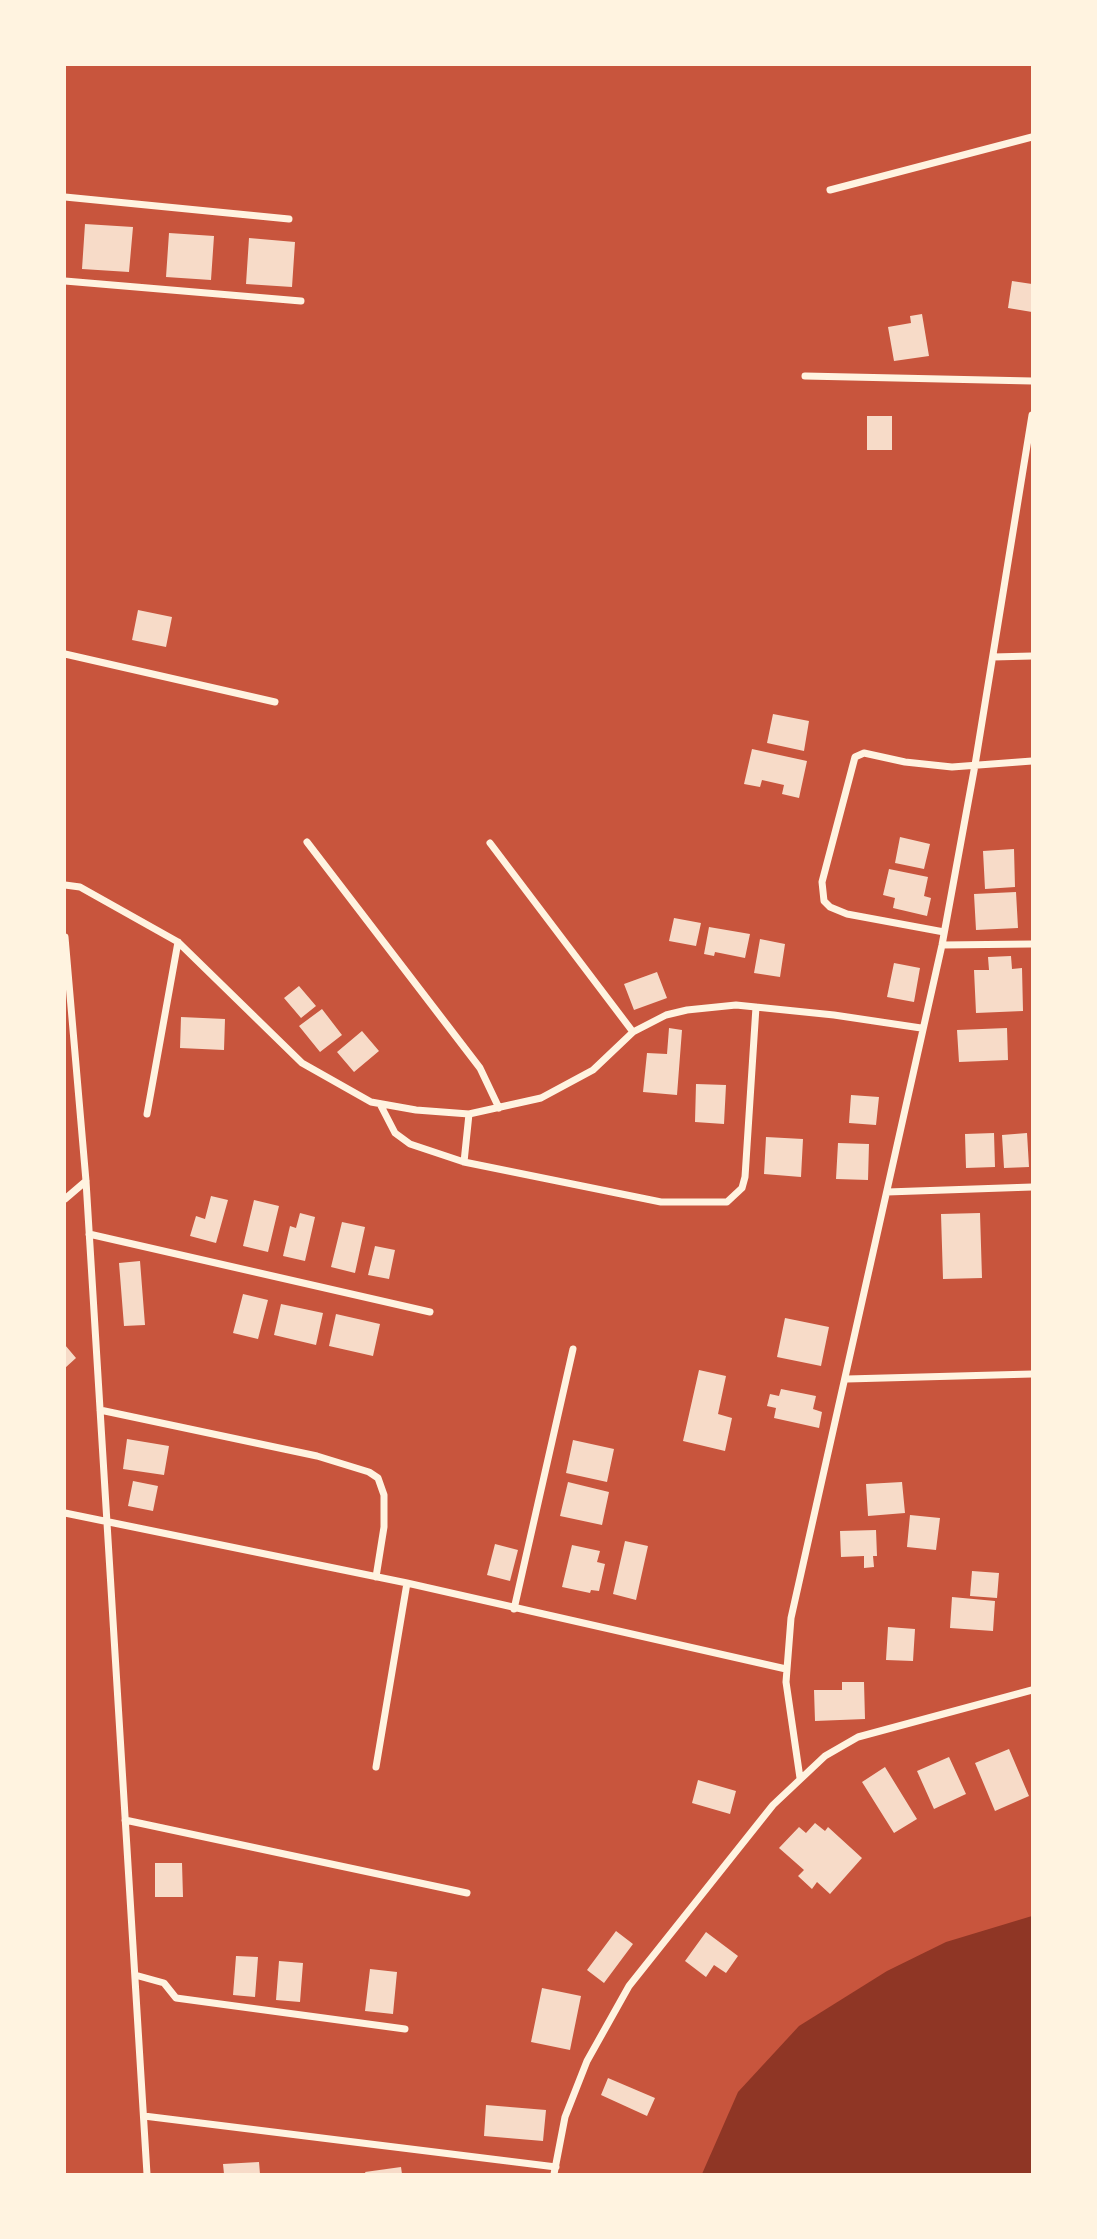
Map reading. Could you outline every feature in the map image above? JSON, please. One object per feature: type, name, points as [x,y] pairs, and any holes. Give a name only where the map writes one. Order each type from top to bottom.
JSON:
[{"type":"street","points":[[830,190],[1032,137]]},
{"type":"street","points":[[65,197],[289,219]]},
{"type":"street","points":[[65,281],[301,301]]},
{"type":"street","points":[[805,376],[1032,381]]},
{"type":"street","points":[[800,1778],[786,1669],[791,1618],[847,1379],[921,1028],[942,945],[975,765],[1032,415]]},
{"type":"street","points":[[65,654],[275,702]]},
{"type":"street","points":[[993,657],[1032,656]]},
{"type":"street","points":[[944,932],[886,923],[830,907],[824,901],[822,882],[853,763],[859,754],[928,765],[1032,761]]},
{"type":"street","points":[[307,842],[480,1068],[499,1108]]},
{"type":"street","points":[[490,843],[633,1032]]},
{"type":"street","points":[[65,885],[80,887],[178,942],[302,1063],[334,1083],[380,1104],[469,1114],[541,1098],[593,1070],[633,1032],[666,1015],[687,1010],[736,1005],[921,1028]]},
{"type":"street","points":[[65,937],[86,1181],[147,2174]]},
{"type":"street","points":[[147,1114],[178,942]]},
{"type":"street","points":[[942,945],[1032,944]]},
{"type":"street","points":[[380,1104],[395,1133],[410,1144],[464,1162],[661,1202],[727,1202],[742,1188],[745,1177],[756,1007]]},
{"type":"street","points":[[464,1162],[469,1114]]},
{"type":"street","points":[[65,1199],[86,1181]]},
{"type":"street","points":[[887,1192],[1032,1187]]},
{"type":"street","points":[[89,1234],[430,1312]]},
{"type":"street","points":[[514,1609],[573,1349]]},
{"type":"street","points":[[847,1379],[1032,1374]]},
{"type":"street","points":[[100,1410],[317,1456],[369,1472],[379,1478],[384,1495],[384,1527],[376,1577]]},
{"type":"street","points":[[65,1513],[407,1583],[786,1669]]},
{"type":"street","points":[[376,1767],[407,1583]]},
{"type":"street","points":[[144,2116],[555,2170],[565,2118],[587,2061],[629,1986],[772,1805],[825,1756],[858,1737],[1032,1690]]},
{"type":"street","points":[[125,1820],[467,1893]]},
{"type":"street","points":[[135,1975],[164,1983],[176,1998],[405,2029]]},
{"type":"shaded area","points":[[1032,1916],[1032,2174],[702,2174],[738,2092],[799,2026],[887,1971],[946,1942]]},
{"type":"building","points":[[85,224],[133,227],[129,272],[82,269]]},
{"type":"building","points":[[169,233],[214,236],[211,280],[166,277]]},
{"type":"building","points":[[249,238],[295,242],[292,287],[246,284]]},
{"type":"building","points":[[1012,281],[1032,284],[1032,312],[1008,308]]},
{"type":"building","points":[[922,314],[929,356],[894,361],[888,327],[911,323],[910,316]]},
{"type":"building","points":[[867,416],[892,416],[892,450],[867,450]]},
{"type":"building","points":[[138,610],[172,617],[166,647],[132,640]]},
{"type":"building","points":[[773,714],[809,721],[804,751],[767,743]]},
{"type":"building","points":[[752,749],[807,761],[799,798],[782,794],[784,785],[762,780],[760,787],[744,784]]},
{"type":"building","points":[[900,837],[930,844],[924,869],[895,863]]},
{"type":"building","points":[[1014,849],[1015,887],[985,889],[983,851]]},
{"type":"building","points":[[889,869],[928,877],[924,896],[931,898],[927,916],[893,908],[895,898],[883,895]]},
{"type":"building","points":[[1016,892],[1018,928],[976,930],[974,894]]},
{"type":"building","points":[[674,918],[701,923],[696,946],[669,941]]},
{"type":"building","points":[[709,927],[750,934],[745,958],[715,952],[714,956],[704,954]]},
{"type":"building","points":[[760,939],[785,944],[780,977],[754,973]]},
{"type":"building","points":[[1011,956],[1012,969],[1022,968],[1023,1011],[976,1013],[974,970],[989,970],[988,957]]},
{"type":"building","points":[[894,963],[920,968],[914,1002],[887,997]]},
{"type":"building","points":[[657,972],[667,998],[634,1010],[624,984]]},
{"type":"building","points":[[299,986],[316,1006],[301,1018],[284,998]]},
{"type":"building","points":[[322,1009],[342,1035],[320,1052],[299,1026]]},
{"type":"building","points":[[181,1017],[225,1019],[224,1050],[180,1048]]},
{"type":"building","points":[[669,1028],[682,1030],[677,1095],[643,1092],[647,1053],[667,1054]]},
{"type":"building","points":[[1007,1028],[1008,1060],[959,1062],[957,1030]]},
{"type":"building","points":[[362,1031],[379,1051],[354,1072],[337,1052]]},
{"type":"building","points":[[696,1084],[726,1085],[724,1124],[695,1122]]},
{"type":"building","points":[[851,1095],[879,1097],[876,1125],[849,1123]]},
{"type":"building","points":[[994,1133],[995,1167],[966,1168],[965,1134]]},
{"type":"building","points":[[1027,1133],[1029,1167],[1004,1168],[1002,1135]]},
{"type":"building","points":[[766,1137],[803,1139],[801,1177],[764,1174]]},
{"type":"building","points":[[838,1143],[869,1144],[868,1180],[836,1179]]},
{"type":"building","points":[[211,1196],[228,1200],[216,1243],[190,1236],[196,1216],[205,1219]]},
{"type":"building","points":[[254,1200],[279,1206],[268,1252],[243,1246]]},
{"type":"building","points":[[300,1213],[315,1217],[305,1261],[283,1256],[290,1226],[296,1228]]},
{"type":"building","points":[[980,1213],[982,1278],[943,1279],[941,1214]]},
{"type":"building","points":[[342,1222],[365,1227],[355,1273],[331,1267]]},
{"type":"building","points":[[375,1246],[395,1250],[389,1279],[368,1275]]},
{"type":"building","points":[[140,1261],[145,1325],[124,1326],[119,1263]]},
{"type":"building","points":[[243,1294],[268,1300],[258,1339],[233,1333]]},
{"type":"building","points":[[281,1304],[323,1313],[316,1345],[274,1335]]},
{"type":"building","points":[[336,1314],[380,1324],[373,1356],[329,1346]]},
{"type":"building","points":[[785,1318],[829,1327],[821,1366],[777,1357]]},
{"type":"building","points":[[65,1345],[76,1358],[65,1368]]},
{"type":"building","points":[[699,1370],[726,1376],[718,1414],[732,1418],[725,1451],[683,1441]]},
{"type":"building","points":[[781,1389],[816,1396],[813,1409],[822,1412],[819,1428],[774,1418],[776,1408],[767,1406],[770,1394],[779,1396]]},
{"type":"building","points":[[127,1439],[169,1446],[164,1475],[123,1469]]},
{"type":"building","points":[[573,1440],[614,1449],[607,1482],[566,1473]]},
{"type":"building","points":[[133,1481],[158,1486],[153,1511],[128,1506]]},
{"type":"building","points":[[568,1482],[609,1492],[602,1525],[560,1516]]},
{"type":"building","points":[[902,1482],[905,1513],[868,1516],[866,1484]]},
{"type":"building","points":[[910,1515],[940,1518],[936,1550],[907,1547]]},
{"type":"building","points":[[876,1530],[877,1556],[873,1556],[874,1567],[864,1568],[864,1556],[841,1557],[840,1531]]},
{"type":"building","points":[[625,1541],[648,1546],[636,1600],[613,1594]]},
{"type":"building","points":[[495,1544],[518,1550],[510,1581],[487,1575]]},
{"type":"building","points":[[572,1545],[600,1551],[597,1562],[605,1564],[599,1591],[591,1590],[590,1593],[562,1587]]},
{"type":"building","points":[[972,1571],[999,1573],[997,1598],[970,1596]]},
{"type":"building","points":[[952,1597],[995,1601],[993,1631],[950,1628]]},
{"type":"building","points":[[888,1627],[915,1629],[913,1661],[886,1660]]},
{"type":"building","points":[[842,1682],[864,1682],[865,1719],[815,1721],[814,1690],[842,1690]]},
{"type":"building","points":[[1009,1749],[1029,1796],[995,1811],[975,1763]]},
{"type":"building","points":[[949,1757],[966,1794],[934,1809],[917,1771]]},
{"type":"building","points":[[885,1767],[917,1819],[894,1833],[862,1782]]},
{"type":"building","points":[[698,1780],[736,1791],[730,1814],[692,1803]]},
{"type":"building","points":[[815,1823],[825,1831],[828,1827],[862,1858],[830,1894],[817,1882],[812,1889],[798,1876],[804,1870],[779,1848],[799,1827],[806,1833]]},
{"type":"building","points":[[155,1863],[182,1863],[183,1897],[155,1897]]},
{"type":"building","points":[[616,1931],[633,1944],[604,1983],[587,1970]]},
{"type":"building","points":[[706,1932],[738,1956],[726,1973],[714,1965],[706,1977],[685,1961]]},
{"type":"building","points":[[236,1956],[258,1957],[255,1997],[233,1995]]},
{"type":"building","points":[[279,1961],[303,1963],[300,2002],[276,2000]]},
{"type":"building","points":[[370,1969],[397,1972],[393,2014],[365,2011]]},
{"type":"building","points":[[542,1988],[581,1996],[570,2050],[531,2042]]},
{"type":"building","points":[[608,2078],[655,2098],[647,2116],[601,2095]]},
{"type":"building","points":[[486,2105],[546,2110],[543,2141],[484,2136]]},
{"type":"building","points":[[259,2162],[260,2174],[224,2174],[223,2164]]},
{"type":"building","points":[[401,2167],[402,2174],[365,2172]]}]
